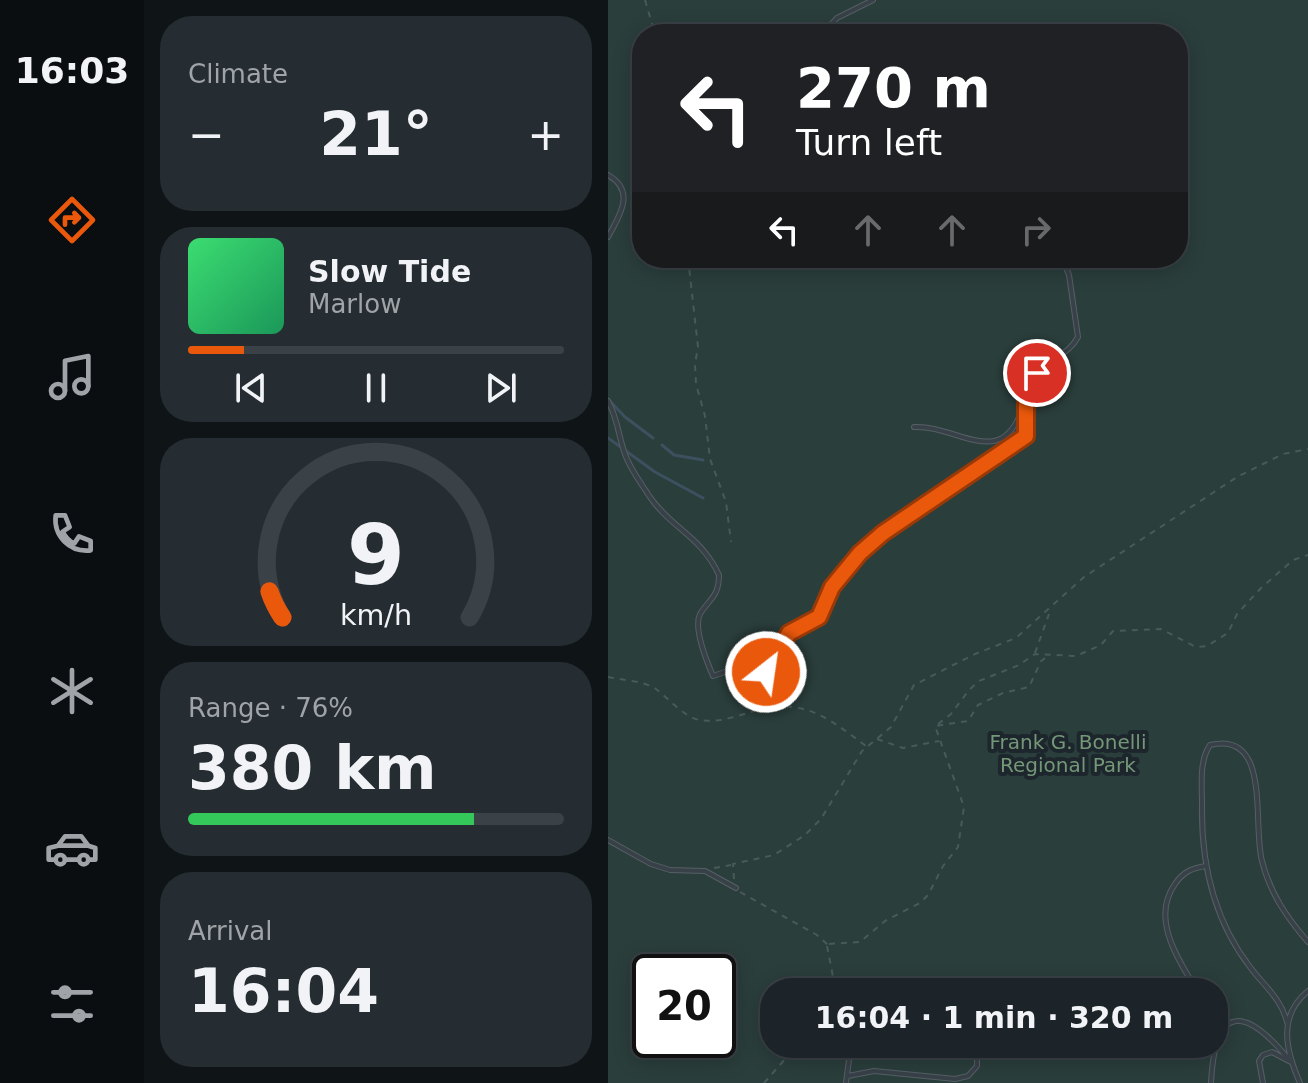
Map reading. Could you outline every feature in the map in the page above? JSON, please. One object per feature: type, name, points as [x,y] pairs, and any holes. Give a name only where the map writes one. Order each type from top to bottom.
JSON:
[{"type":"lane","points":[[831,24],[873,0]]},
{"type":"lane","points":[[608,175],[620,183],[624,192],[621,214],[608,237]]},
{"type":"lane","points":[[914,427],[936,427],[982,443],[993,441],[1012,429],[1037,373],[1071,349],[1078,337],[1066,268]]},
{"type":"lane","points":[[608,401],[618,418],[624,454],[635,473],[659,510],[699,542],[719,575],[714,597],[701,611],[698,623],[713,676],[734,671],[752,676],[766,672],[789,633],[819,617],[832,587],[860,553],[883,533],[1026,436],[1026,396]]},
{"type":"lane","points":[[1300,1083],[1291,1062],[1283,1006],[1248,965],[1229,933],[1206,866],[1202,828],[1203,761],[1210,745],[1229,741],[1240,746],[1252,763],[1258,847],[1268,881],[1282,910],[1308,942]]},
{"type":"lane","points":[[608,840],[651,864],[670,870],[705,871],[736,888]]},
{"type":"lane","points":[[1190,978],[1171,942],[1163,909],[1182,875],[1190,869],[1206,866]]},
{"type":"lane","points":[[1287,1022],[1298,999],[1308,991]]},
{"type":"lane","points":[[1228,1024],[1247,1020],[1259,1027],[1291,1062]]},
{"type":"lane","points":[[1263,1083],[1259,1061],[1263,1055],[1272,1052],[1291,1062]]},
{"type":"lane","points":[[846,1083],[847,1058]]},
{"type":"lane","points":[[848,1076],[874,1071],[955,1079],[968,1076],[977,1066],[977,1058]]},
{"type":"lane","points":[[1211,1083],[1214,1058]]},
{"type":"path","points":[[645,0],[652,24]]},
{"type":"path","points":[[689,268],[698,347],[696,384],[705,416],[710,459],[726,502],[731,542]]},
{"type":"path","points":[[705,871],[774,855],[805,835],[821,819],[867,747],[891,727],[914,685],[975,654],[1016,638],[1050,611],[1084,577],[1237,477],[1283,454],[1308,449]]},
{"type":"path","points":[[828,945],[860,942],[885,921],[920,903],[932,890],[943,866],[958,847],[964,807],[935,728],[951,714],[974,685],[1019,665],[1035,654],[1076,656],[1101,645],[1110,632],[1118,629],[1166,630],[1196,647],[1204,648],[1222,638],[1248,601],[1287,564],[1308,555]]},
{"type":"path","points":[[1035,654],[1050,611]]},
{"type":"path","points":[[938,724],[968,721],[978,705],[1003,693],[1029,687],[1041,661],[1050,654]]},
{"type":"path","points":[[608,677],[654,688],[678,705],[685,715],[699,720],[724,720],[761,709],[793,705],[825,716],[867,747]]},
{"type":"path","points":[[877,739],[903,748],[940,740]]},
{"type":"path","points":[[733,864],[736,888],[817,935],[828,945],[834,978]]},
{"type":"path","points":[[764,1083],[786,1058]]},
{"type":"green space","name":"Frank G. Bonelli Regional Park","points":[[608,0],[1308,0],[1308,1083],[608,1083]]},
{"type":"waterway","points":[[608,399],[625,417],[653,438]]},
{"type":"waterway","points":[[608,438],[655,472],[703,498]]},
{"type":"waterway","points":[[662,445],[674,455],[703,460]]},
{"type":"route","points":[[766,672],[789,633],[819,617],[832,587],[860,553],[883,533],[1026,436],[1026,396],[1037,373]]}]
